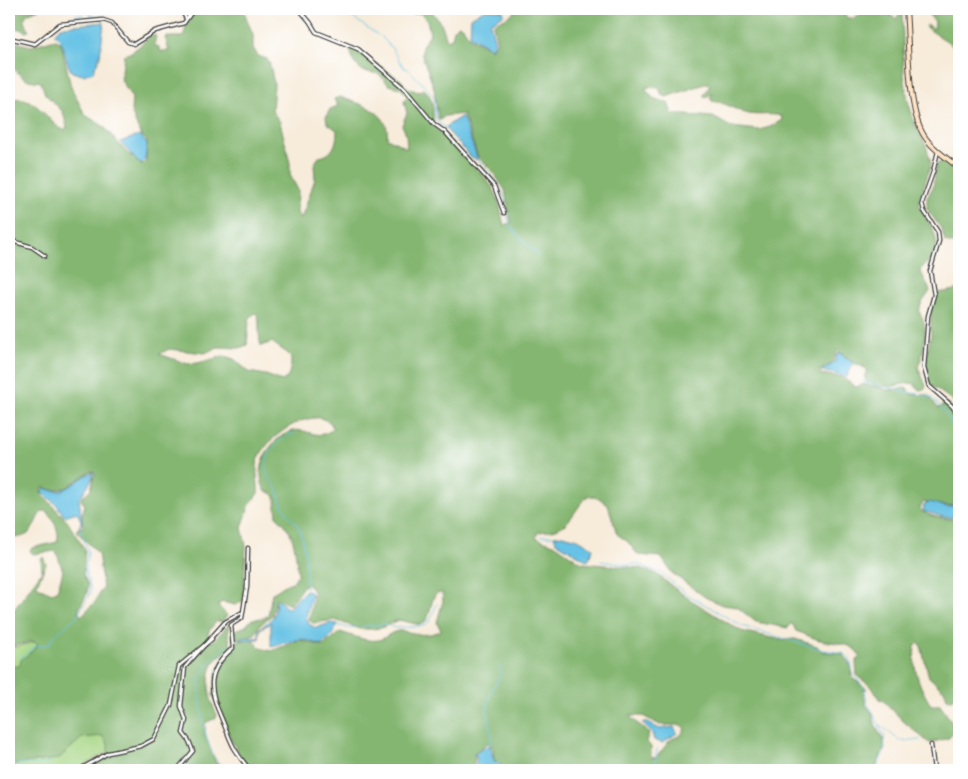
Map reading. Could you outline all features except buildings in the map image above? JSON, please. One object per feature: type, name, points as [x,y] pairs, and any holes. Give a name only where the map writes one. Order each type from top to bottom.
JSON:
[{"type":"main road","points":[[906,9],[915,113],[923,135],[938,151],[959,168]]},
{"type":"street","points":[[180,9],[186,18]]},
{"type":"street","points":[[9,38],[35,44],[60,24],[103,20],[112,23],[128,42],[134,44],[155,31],[181,24],[198,9]]},
{"type":"street","points":[[299,9],[316,32],[358,49],[405,89],[434,124],[445,132],[494,186],[504,213]]},
{"type":"street","points":[[938,151],[922,203],[924,211],[938,232],[939,241],[930,270],[934,295],[928,316],[924,368],[929,386],[952,406],[959,416]]},
{"type":"street","points":[[9,240],[32,247],[45,256]]},
{"type":"street","points":[[245,770],[246,765],[237,755],[224,730],[212,694],[214,675],[219,662],[233,648],[230,634],[232,625],[242,618],[247,587],[248,548]]},
{"type":"street","points":[[177,770],[193,751],[183,733],[186,720],[181,706],[185,667],[212,639],[225,622],[242,612]]},
{"type":"street","points":[[79,770],[108,753],[141,746],[154,739],[171,705],[179,666],[212,639]]},
{"type":"street","points":[[931,745],[934,770]]},
{"type":"green space","points":[[9,9],[39,9],[27,14],[24,19],[29,31],[25,32],[22,29],[9,28]]},
{"type":"green space","points":[[204,9],[243,9],[253,35],[253,48],[258,56],[267,59],[270,65],[274,84],[272,111],[280,122],[290,163],[290,175],[298,190],[297,213],[301,219],[315,179],[314,164],[319,157],[328,154],[335,144],[337,130],[327,123],[326,117],[330,109],[338,106],[334,99],[340,97],[372,110],[384,121],[387,129],[387,138],[407,148],[406,134],[402,125],[407,113],[404,102],[407,96],[401,88],[389,85],[379,74],[363,71],[354,63],[350,50],[353,48],[401,80],[406,87],[418,92],[424,89],[428,93],[433,106],[434,127],[467,158],[491,186],[498,200],[504,225],[511,223],[505,190],[494,173],[478,157],[463,114],[445,116],[440,120],[438,118],[434,88],[422,55],[422,46],[430,34],[427,20],[420,13],[413,14],[400,9],[430,9],[442,25],[447,40],[452,38],[454,29],[459,25],[463,27],[470,38],[491,49],[497,42],[493,24],[509,16],[517,9],[842,9],[847,18],[855,18],[861,14],[862,9],[889,9],[890,15],[896,19],[902,9],[904,75],[908,101],[916,127],[926,145],[931,163],[919,204],[936,237],[935,251],[931,259],[920,270],[930,291],[921,304],[919,312],[924,324],[925,339],[918,367],[926,386],[924,389],[919,390],[913,383],[889,387],[871,384],[865,380],[867,369],[854,363],[837,350],[832,364],[819,371],[821,374],[841,377],[856,387],[865,384],[887,390],[907,388],[911,394],[928,395],[938,408],[942,407],[943,401],[950,405],[959,420],[959,504],[946,506],[923,502],[920,509],[933,516],[959,519],[959,654],[956,666],[959,693],[954,698],[948,700],[944,690],[929,677],[921,646],[918,643],[915,646],[914,654],[917,677],[927,698],[931,705],[940,705],[951,721],[954,730],[949,738],[929,743],[902,720],[883,700],[879,699],[872,687],[857,676],[856,662],[860,656],[853,648],[844,644],[820,640],[796,631],[792,623],[788,628],[756,622],[737,607],[722,605],[705,597],[672,573],[661,557],[638,555],[628,542],[617,534],[608,505],[599,498],[587,496],[563,526],[549,531],[538,532],[536,538],[554,544],[582,563],[639,568],[655,573],[686,597],[741,631],[781,640],[795,639],[817,646],[822,651],[843,654],[850,663],[852,678],[867,689],[863,690],[866,705],[872,712],[876,727],[884,741],[884,748],[875,770],[498,770],[502,765],[494,760],[493,748],[488,743],[474,753],[475,759],[471,770],[242,770],[246,766],[228,734],[225,721],[213,695],[217,671],[222,660],[234,649],[235,642],[250,639],[255,641],[260,648],[271,651],[300,640],[323,646],[340,632],[377,640],[397,631],[426,634],[441,631],[437,622],[443,601],[442,593],[437,593],[434,596],[428,617],[421,624],[399,620],[381,628],[360,629],[335,620],[313,623],[309,620],[314,593],[308,584],[304,585],[290,605],[276,598],[272,615],[260,625],[255,634],[233,640],[233,631],[246,626],[252,619],[264,618],[268,615],[272,593],[293,582],[298,574],[294,543],[288,529],[277,517],[275,497],[272,493],[266,492],[262,484],[262,466],[269,449],[282,436],[296,430],[321,434],[333,429],[330,422],[317,418],[307,419],[290,426],[268,444],[259,458],[257,472],[258,493],[249,506],[242,528],[246,546],[243,601],[235,605],[222,602],[218,606],[227,615],[222,622],[217,621],[208,633],[209,641],[213,641],[232,621],[228,633],[231,647],[214,661],[210,676],[210,696],[217,715],[216,718],[205,723],[205,735],[216,763],[230,770],[196,769],[186,764],[173,770],[83,770],[108,755],[108,744],[103,736],[82,738],[58,759],[16,764],[9,770],[9,667],[20,666],[21,660],[36,648],[38,644],[32,641],[9,647],[9,617],[42,571],[41,559],[43,557],[46,564],[37,584],[38,587],[52,593],[57,591],[63,571],[56,551],[33,554],[30,551],[32,548],[57,542],[57,530],[47,511],[43,511],[40,514],[29,533],[22,537],[9,539],[9,101],[23,99],[30,102],[59,128],[65,130],[67,127],[63,112],[45,94],[41,82],[29,80],[14,69],[9,59],[9,53],[15,42],[31,46],[55,39],[61,43],[71,87],[85,115],[103,126],[127,153],[135,158],[137,162],[143,164],[146,161],[147,141],[140,134],[131,111],[132,98],[121,80],[124,55],[135,49],[152,35],[156,36],[154,45],[159,47],[160,51],[169,51],[165,37],[183,37],[187,21],[191,15]],"holes":[[[708,83],[710,85],[704,98],[713,93],[710,98],[712,101],[723,103],[749,114],[781,116],[782,120],[770,127],[759,130],[731,127],[713,117],[672,114],[668,103],[653,98],[646,90],[646,87],[659,88],[662,95],[666,97]],[[255,313],[258,315],[261,346],[272,342],[291,358],[288,377],[282,381],[266,375],[249,372],[234,359],[224,356],[188,364],[159,354],[169,349],[205,353],[218,347],[239,348],[247,345],[249,319]],[[91,471],[95,472],[91,489],[81,500],[85,505],[82,514],[83,526],[82,528],[79,527],[76,531],[98,553],[103,589],[96,601],[81,616],[78,611],[87,593],[88,585],[83,574],[85,550],[67,521],[41,493],[43,487],[53,490],[66,488]],[[630,716],[643,716],[660,725],[681,725],[685,729],[681,735],[670,740],[656,758],[651,757],[651,747],[646,741],[649,734]]]},
{"type":"green space","points":[[924,9],[959,9],[959,55],[950,43],[925,27],[928,25],[934,29],[935,22]]},
{"type":"green space","points":[[944,160],[959,172],[958,245],[945,242],[942,230],[927,209],[927,198],[933,187],[936,165]]},
{"type":"green space","points":[[959,286],[959,412],[953,401],[930,384],[925,361],[931,335],[931,310],[938,293],[955,290]]},
{"type":"green space","points":[[44,640],[87,702],[111,750],[76,770],[9,770],[9,648]]},
{"type":"water","points":[[486,9],[502,10],[504,13],[490,23],[495,42],[491,48],[470,36],[471,17]]},
{"type":"water","points":[[104,22],[100,56],[93,72],[83,75],[72,72],[60,40],[54,34],[60,27]]},
{"type":"water","points":[[462,116],[478,160],[471,157],[446,129],[447,126]]},
{"type":"water","points":[[140,135],[147,144],[145,160],[142,163],[138,162],[120,142]]},
{"type":"water","points":[[838,352],[853,363],[846,378],[841,375],[821,371],[834,363]]},
{"type":"water","points":[[93,472],[92,479],[79,499],[82,522],[79,529],[81,521],[77,512],[64,516],[57,505],[42,492],[45,488],[59,491],[65,489]]},
{"type":"water","points":[[930,502],[947,507],[959,505],[959,517],[944,517],[923,511],[924,505]]},
{"type":"water","points":[[563,535],[578,539],[593,548],[588,561],[556,542],[554,536]]},
{"type":"water","points":[[306,590],[312,594],[306,616],[309,624],[316,628],[330,623],[338,624],[332,635],[322,645],[302,639],[271,646],[271,623],[260,629],[259,639],[238,640],[246,637],[259,638],[259,629],[274,615],[276,600],[289,608]]},
{"type":"water","points":[[645,722],[660,729],[674,727],[677,733],[662,743],[654,740],[652,733],[642,723]]},
{"type":"water","points":[[490,745],[494,761],[501,764],[500,768],[474,770],[477,759],[475,753]]},
{"type":"waterway","points":[[94,9],[89,12],[90,15],[104,19]]},
{"type":"waterway","points":[[91,14],[97,9]]},
{"type":"waterway","points":[[76,15],[84,15]]},
{"type":"waterway","points":[[340,15],[349,15],[378,35]]},
{"type":"waterway","points":[[68,18],[76,16]]},
{"type":"waterway","points":[[381,36],[391,47],[404,68],[408,69],[434,96],[436,118],[440,125],[447,128]]},
{"type":"waterway","points":[[478,160],[497,182],[504,197],[509,223],[516,233],[539,256]]},
{"type":"waterway","points":[[863,382],[931,397],[944,411],[959,436]]},
{"type":"waterway","points":[[295,433],[277,443],[269,454],[266,466],[268,476],[276,487],[283,507],[299,528],[306,566],[306,589]]},
{"type":"waterway","points":[[20,658],[36,646],[50,644],[53,637],[78,615],[90,593],[90,586],[85,571],[88,551],[80,528]]},
{"type":"waterway","points":[[541,536],[553,536]]},
{"type":"waterway","points":[[601,561],[627,565],[637,564],[661,573],[685,593],[742,626],[823,650],[843,653],[850,659],[853,674],[865,689],[867,704],[873,712],[884,736],[885,748],[876,770]]},
{"type":"waterway","points":[[337,625],[348,628],[384,624],[396,628],[422,626],[429,622],[437,604]]},
{"type":"waterway","points":[[229,644],[202,672],[200,694],[206,735],[214,757],[219,763],[237,770]]},
{"type":"waterway","points":[[489,746],[492,737],[487,708],[492,690],[500,676],[500,666]]},
{"type":"waterway","points":[[880,725],[899,740],[907,742],[910,740],[920,740]]},
{"type":"waterway","points":[[654,770],[657,749]]},
{"type":"waterway","points":[[13,770],[19,763],[36,765],[51,762]]}]
